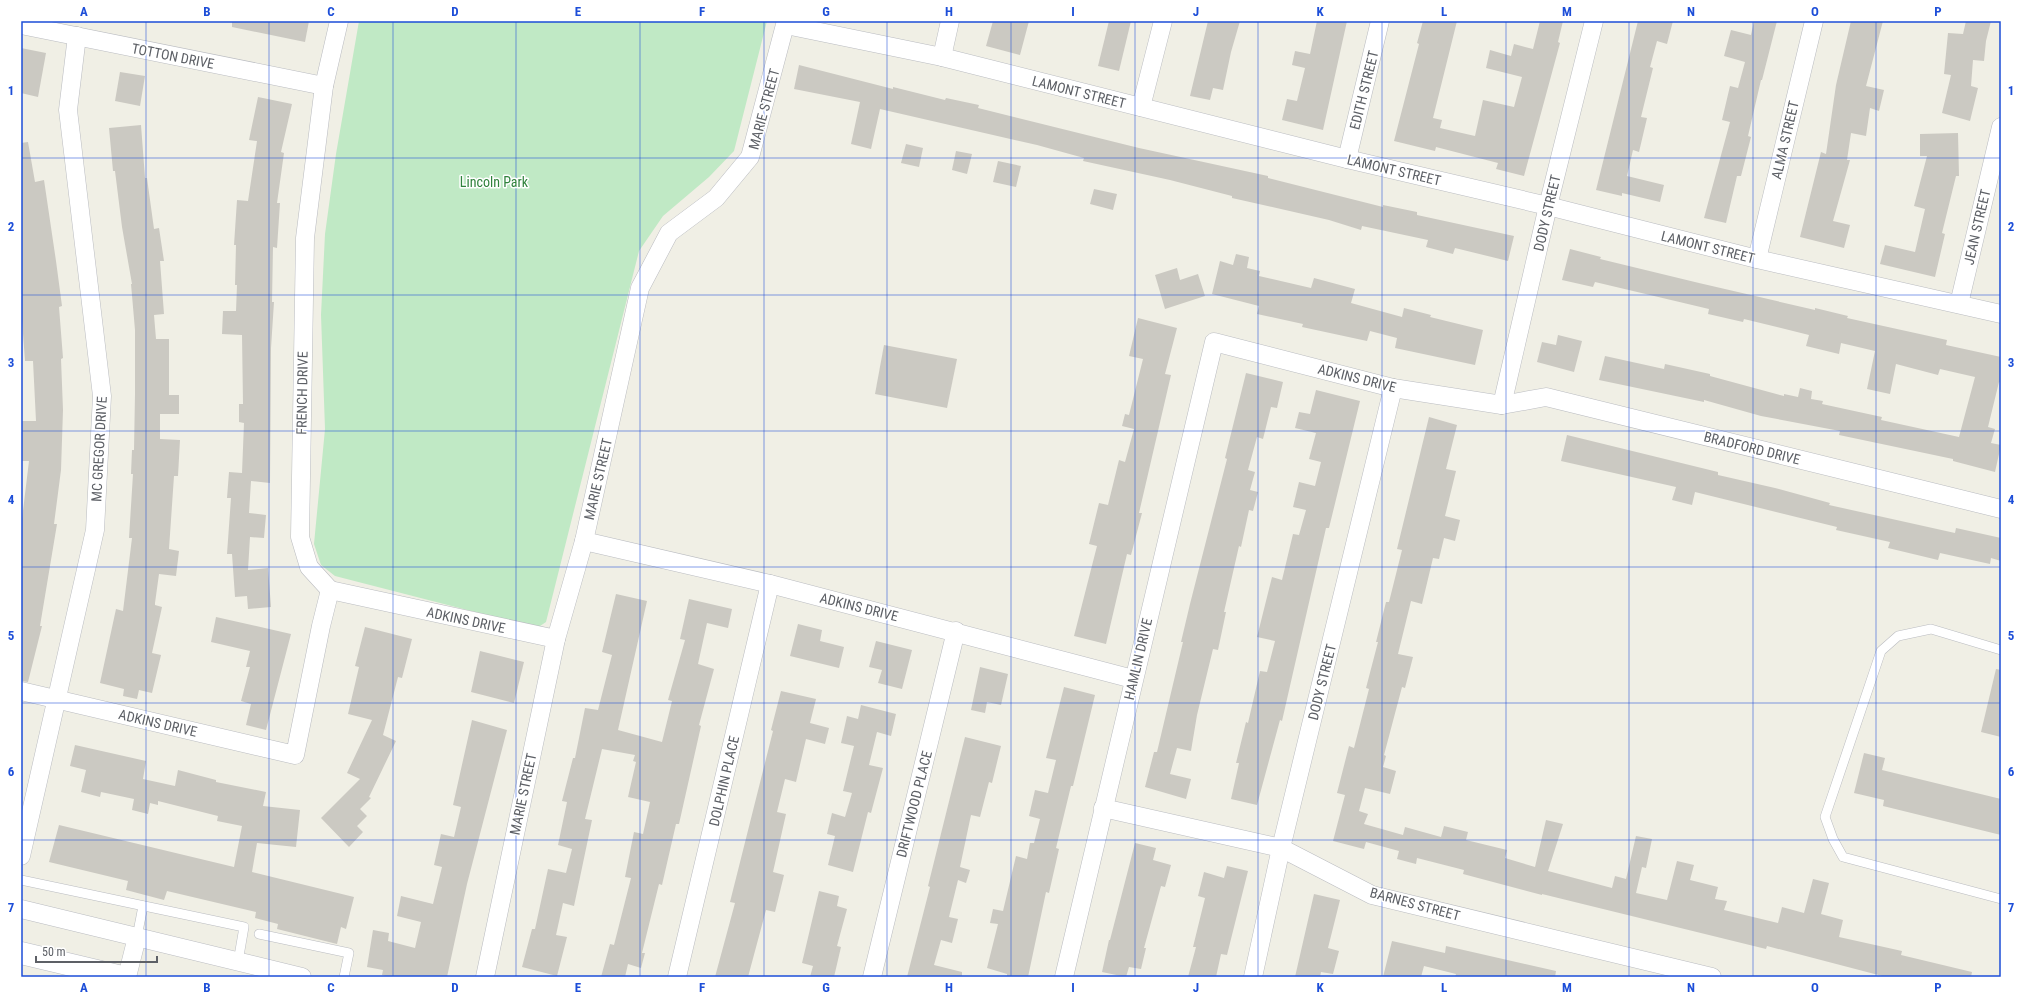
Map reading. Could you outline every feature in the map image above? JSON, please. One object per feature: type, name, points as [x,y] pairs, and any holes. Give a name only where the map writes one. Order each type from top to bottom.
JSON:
[{"type":"main road","points":[[21,953],[122,977]]},
{"type":"street","name":"FRENCH DRIVE","points":[[330,590],[309,567],[300,537],[304,238],[324,86],[339,21]]},
{"type":"street","points":[[942,57],[950,21]]},
{"type":"street","points":[[1141,107],[1163,21]]},
{"type":"street","name":"EDITH STREET","points":[[1347,159],[1380,21]]},
{"type":"street","name":"DODY STREET","points":[[1502,405],[1548,206],[1594,21]]},
{"type":"street","name":"ALMA STREET","points":[[1757,259],[1814,21]]},
{"type":"street","name":"LAMONT STREET","points":[[786,23],[942,57],[1347,159],[1548,206],[1757,259],[2001,314]]},
{"type":"street","name":"MARIE STREET","points":[[485,977],[556,639],[584,541],[640,288],[669,233],[716,198],[750,157],[786,23]]},
{"type":"street","name":"TOTTON DRIVE","points":[[21,25],[324,86]]},
{"type":"street","name":"MC GREGOR DRIVE","points":[[21,856],[94,530],[102,396],[68,110],[77,36]]},
{"type":"street","name":"JEAN STREET","points":[[1958,304],[2001,127]]},
{"type":"street","name":"ADKINS DRIVE","points":[[1214,342],[1393,388],[1502,405]]},
{"type":"street","name":"HAMLIN DRIVE","points":[[1064,977],[1133,678],[1214,342]]},
{"type":"street","name":"DODY STREET","points":[[1253,977],[1281,848],[1393,388]]},
{"type":"street","name":"BRADFORD DRIVE","points":[[1502,405],[1546,397],[2001,509]]},
{"type":"street","name":"ADKINS DRIVE","points":[[584,541],[770,584],[1133,678]]},
{"type":"street","name":"DOLPHIN PLACE","points":[[677,977],[770,584]]},
{"type":"street","name":"ADKINS DRIVE","points":[[21,691],[295,755],[321,626],[330,590],[556,639]]},
{"type":"street","name":"DRIFTWOOD PLACE","points":[[872,977],[956,631]]},
{"type":"street","name":"BARNES STREET","points":[[1103,808],[1281,848],[1372,895],[1712,977]]},
{"type":"street","points":[[21,909],[302,977]]},
{"type":"street","points":[[127,977],[137,937]]},
{"type":"lane","points":[[2001,650],[1931,628],[1898,636],[1881,651],[1825,817],[1833,839],[1843,857],[2001,899]]},
{"type":"lane","points":[[21,880],[244,927],[238,962]]},
{"type":"lane","points":[[137,937],[143,906]]},
{"type":"lane","points":[[259,934],[349,953],[344,977]]},
{"type":"green space","name":"Lincoln Park","points":[[359,21],[767,21],[734,151],[709,177],[663,216],[639,251],[546,622],[537,628],[335,576],[321,565],[314,544],[325,429],[321,315],[325,234],[336,154]]},
{"type":"building","points":[[232,21],[309,21],[305,42],[232,27]]},
{"type":"building","points":[[993,21],[1029,21],[1020,55],[986,46]]},
{"type":"building","points":[[1109,21],[1131,21],[1119,71],[1098,66]]},
{"type":"building","points":[[1208,21],[1240,21],[1231,52],[1223,90],[1213,88],[1210,100],[1190,96]]},
{"type":"building","points":[[1317,21],[1347,21],[1323,130],[1282,120],[1287,99],[1297,101],[1305,68],[1292,65],[1295,51],[1310,54]]},
{"type":"building","points":[[1423,21],[1457,21],[1433,118],[1442,120],[1440,128],[1475,136],[1483,100],[1514,107],[1522,77],[1486,68],[1490,50],[1511,56],[1514,44],[1533,49],[1540,21],[1563,21],[1558,42],[1560,43],[1524,176],[1496,169],[1498,163],[1436,147],[1435,151],[1394,141],[1419,44],[1417,43]]},
{"type":"building","points":[[1638,21],[1673,21],[1667,44],[1657,41],[1650,67],[1653,68],[1641,117],[1647,118],[1639,152],[1633,150],[1627,176],[1664,185],[1660,202],[1622,193],[1622,196],[1596,190]]},
{"type":"building","points":[[1754,21],[1777,21],[1748,136],[1751,137],[1741,176],[1737,176],[1726,223],[1704,218],[1730,122],[1722,120],[1730,86],[1738,88],[1745,62],[1724,56],[1731,30],[1751,35]]},
{"type":"building","points":[[1851,21],[1883,21],[1866,86],[1884,90],[1879,111],[1870,108],[1866,136],[1851,133],[1847,160],[1850,160],[1833,221],[1850,225],[1844,248],[1800,237],[1821,152],[1826,154],[1836,85]]},
{"type":"building","points":[[1966,21],[1991,21],[1986,41],[1984,61],[1973,60],[1971,86],[1978,88],[1970,121],[1942,113],[1951,75],[1944,74],[1948,33],[1963,34]]},
{"type":"building","points":[[21,48],[46,53],[38,97],[21,93]]},
{"type":"building","points":[[799,65],[893,89],[893,87],[945,100],[946,98],[979,105],[978,108],[1139,148],[1268,176],[1268,178],[1383,207],[1383,205],[1417,212],[1417,215],[1514,236],[1508,261],[1455,248],[1453,254],[1426,247],[1428,240],[1362,226],[1361,230],[1329,220],[1232,198],[1232,196],[1170,180],[1083,161],[1084,158],[1037,145],[880,109],[871,149],[851,144],[860,102],[794,89]]},
{"type":"building","points":[[120,72],[145,76],[140,106],[115,101]]},
{"type":"building","points":[[258,97],[292,104],[281,152],[284,153],[277,203],[280,203],[277,248],[273,247],[272,302],[274,302],[271,348],[270,483],[251,481],[249,513],[266,515],[264,538],[250,537],[248,570],[268,568],[271,607],[248,609],[247,596],[235,597],[232,554],[227,554],[231,498],[227,498],[229,472],[242,473],[244,423],[239,422],[239,404],[243,404],[242,335],[222,334],[223,311],[236,311],[236,245],[234,245],[237,200],[248,201],[257,141],[249,140]]},
{"type":"building","points":[[141,125],[145,178],[147,178],[154,229],[159,228],[164,261],[160,261],[164,314],[154,315],[156,339],[169,339],[169,395],[179,395],[179,414],[160,414],[160,439],[180,440],[178,476],[174,476],[169,549],[179,551],[176,576],[159,574],[155,605],[162,607],[152,653],[161,655],[152,693],[139,690],[137,699],[123,696],[124,689],[100,683],[116,609],[123,611],[132,538],[129,538],[133,474],[131,474],[132,450],[134,450],[135,394],[135,330],[132,284],[122,227],[115,171],[113,171],[109,128]]},
{"type":"building","points":[[1958,133],[1959,176],[1956,176],[1942,233],[1945,234],[1935,277],[1880,264],[1885,245],[1915,252],[1925,209],[1914,206],[1927,156],[1920,156],[1920,134]]},
{"type":"building","points":[[28,142],[35,182],[44,180],[62,306],[59,307],[63,358],[61,359],[63,410],[61,470],[54,524],[57,524],[40,626],[42,626],[28,682],[21,681],[21,519],[29,461],[21,461],[21,421],[36,421],[33,361],[25,361],[21,306],[21,143]]},
{"type":"building","points":[[906,144],[923,148],[919,167],[901,163]]},
{"type":"building","points":[[956,151],[972,154],[967,174],[952,170]]},
{"type":"building","points":[[998,161],[1021,166],[1016,187],[993,182]]},
{"type":"building","points":[[1094,189],[1117,194],[1113,210],[1090,204]]},
{"type":"building","points":[[1570,249],[1601,257],[1600,259],[1699,283],[1815,310],[1815,308],[1848,316],[1847,318],[1947,340],[1946,345],[2001,357],[2001,383],[1999,382],[1988,427],[1995,429],[1991,443],[2001,445],[1995,472],[1953,461],[1953,459],[1839,435],[1840,431],[1761,416],[1704,400],[1704,402],[1599,380],[1605,356],[1664,369],[1665,364],[1710,374],[1710,376],[1784,396],[1784,394],[1798,397],[1800,388],[1812,391],[1811,399],[1823,401],[1822,404],[1882,417],[1881,420],[1959,437],[1975,377],[1940,369],[1938,375],[1896,364],[1890,394],[1867,389],[1875,351],[1841,343],[1839,354],[1806,346],[1809,335],[1744,319],[1743,322],[1708,314],[1709,309],[1595,282],[1593,287],[1562,280]]},
{"type":"building","points":[[1236,254],[1249,257],[1247,268],[1260,271],[1259,276],[1311,288],[1314,278],[1355,289],[1351,303],[1402,317],[1404,308],[1431,315],[1430,317],[1483,330],[1475,365],[1395,348],[1397,338],[1370,331],[1367,341],[1302,327],[1303,324],[1257,314],[1259,306],[1212,294],[1220,261],[1233,265]]},
{"type":"building","points":[[1177,268],[1180,280],[1198,274],[1205,296],[1165,309],[1155,275]]},
{"type":"building","points":[[1138,318],[1177,328],[1165,374],[1171,375],[1139,513],[1142,513],[1131,555],[1127,554],[1106,644],[1074,636],[1097,546],[1089,544],[1099,503],[1108,505],[1119,460],[1125,462],[1134,429],[1122,426],[1125,414],[1129,415],[1143,359],[1129,356]]},
{"type":"building","points":[[1558,335],[1582,341],[1574,372],[1537,362],[1542,342],[1556,345]]},
{"type":"building","points":[[884,345],[957,359],[947,408],[875,394]]},
{"type":"building","points":[[1246,373],[1283,382],[1277,408],[1271,407],[1263,439],[1257,437],[1248,470],[1255,472],[1250,490],[1258,492],[1253,511],[1249,510],[1241,547],[1239,546],[1224,612],[1226,612],[1218,650],[1213,649],[1197,715],[1191,751],[1177,748],[1170,774],[1191,779],[1186,799],[1145,787],[1154,752],[1157,752],[1183,642],[1181,642],[1227,459],[1225,458]]},
{"type":"building","points":[[1316,390],[1360,401],[1329,528],[1326,528],[1282,721],[1280,720],[1257,805],[1231,799],[1239,763],[1236,763],[1246,722],[1248,723],[1260,671],[1267,672],[1275,641],[1257,637],[1272,577],[1282,580],[1293,534],[1299,535],[1306,510],[1293,507],[1299,482],[1315,486],[1321,462],[1309,459],[1316,433],[1295,428],[1299,412],[1310,414]]},
{"type":"building","points":[[1429,417],[1457,425],[1446,469],[1456,471],[1445,516],[1460,520],[1455,541],[1444,538],[1439,559],[1433,558],[1422,604],[1411,601],[1398,654],[1413,657],[1405,688],[1402,687],[1384,755],[1386,756],[1383,767],[1396,771],[1390,794],[1365,788],[1359,811],[1368,814],[1364,824],[1403,835],[1405,827],[1441,837],[1444,826],[1468,832],[1466,840],[1507,850],[1505,858],[1535,867],[1546,820],[1563,824],[1548,871],[1612,888],[1615,876],[1626,879],[1636,836],[1652,839],[1646,868],[1642,867],[1636,893],[1667,900],[1677,861],[1694,865],[1690,880],[1718,887],[1715,899],[1727,901],[1724,910],[1778,923],[1782,907],[1804,913],[1813,879],[1829,883],[1821,914],[1843,920],[1839,937],[1902,951],[1901,955],[1972,972],[1971,977],[1886,977],[1767,946],[1766,949],[1542,895],[1463,874],[1464,870],[1417,858],[1416,864],[1397,859],[1399,851],[1366,842],[1364,849],[1333,841],[1345,795],[1337,793],[1349,746],[1354,748],[1369,689],[1366,688],[1378,642],[1376,642],[1386,602],[1389,602],[1402,550],[1397,549]]},
{"type":"building","points":[[1567,435],[1718,472],[1718,475],[1775,488],[1830,503],[1829,505],[1955,533],[1956,528],[2001,538],[2001,561],[1991,558],[1990,564],[1940,553],[1938,560],[1888,548],[1890,542],[1836,530],[1837,527],[1695,492],[1692,505],[1672,500],[1676,487],[1561,461]]},
{"type":"building","points":[[616,594],[647,601],[618,730],[662,742],[672,701],[668,700],[685,640],[680,639],[689,599],[732,609],[728,628],[707,623],[698,664],[714,669],[699,725],[701,726],[679,824],[676,824],[662,885],[659,884],[642,953],[645,953],[641,968],[628,964],[625,977],[601,977],[610,944],[614,945],[631,878],[625,877],[634,832],[643,834],[650,802],[628,797],[636,762],[633,761],[635,755],[602,749],[585,819],[592,820],[574,906],[563,903],[556,935],[567,937],[557,976],[522,967],[532,929],[535,929],[548,869],[566,873],[572,849],[558,845],[567,802],[562,801],[573,758],[575,758],[585,708],[598,710],[612,655],[602,652]]},
{"type":"building","points":[[216,617],[291,634],[266,730],[246,725],[251,704],[241,701],[250,667],[246,667],[250,651],[211,642]]},
{"type":"building","points":[[798,624],[822,630],[820,641],[844,647],[839,668],[790,656]]},
{"type":"building","points":[[365,627],[412,639],[402,678],[398,677],[383,735],[396,741],[369,797],[371,798],[360,809],[367,816],[357,826],[363,832],[349,847],[321,818],[360,779],[347,773],[372,720],[348,714],[359,667],[355,666]]},
{"type":"building","points":[[876,641],[912,650],[902,689],[878,683],[882,670],[869,667]]},
{"type":"building","points":[[480,651],[524,662],[514,703],[471,692]]},
{"type":"building","points":[[980,667],[1008,674],[1001,705],[987,702],[985,713],[971,710]]},
{"type":"building","points":[[1996,669],[2001,670],[2001,737],[1981,732]]},
{"type":"building","points":[[1064,687],[1095,695],[1056,848],[1059,849],[1049,893],[1046,892],[1028,977],[1007,977],[1007,974],[987,968],[998,924],[990,923],[993,909],[1003,911],[1016,856],[1027,859],[1030,843],[1034,843],[1040,819],[1029,816],[1035,790],[1048,793],[1056,760],[1046,758]]},
{"type":"building","points":[[781,691],[816,699],[810,723],[829,728],[825,744],[806,739],[796,782],[785,779],[777,812],[786,814],[773,872],[784,875],[775,912],[766,910],[748,977],[715,977],[735,903],[730,902],[773,731],[771,730]]},
{"type":"building","points":[[861,705],[896,714],[891,736],[877,732],[869,765],[883,768],[871,813],[868,812],[853,872],[828,865],[835,836],[827,834],[832,813],[845,817],[852,793],[843,791],[854,746],[841,743],[847,716],[858,719]]},
{"type":"building","points":[[472,720],[507,730],[467,884],[447,977],[390,977],[382,975],[383,970],[367,967],[373,930],[389,933],[388,941],[415,948],[421,922],[397,916],[401,896],[433,904],[442,867],[434,865],[441,834],[454,837],[461,807],[453,805]]},
{"type":"building","points":[[965,737],[1001,746],[992,783],[989,782],[980,817],[971,815],[960,867],[970,870],[966,883],[958,880],[949,917],[958,919],[952,943],[941,940],[934,965],[962,972],[962,977],[907,977],[930,887],[928,886]]},
{"type":"building","points":[[75,745],[146,761],[143,779],[175,786],[178,770],[216,780],[216,782],[266,792],[263,806],[300,810],[296,847],[257,843],[252,872],[354,897],[346,929],[341,927],[337,944],[277,929],[278,924],[255,918],[256,912],[167,891],[164,900],[126,890],[128,881],[49,862],[59,825],[234,867],[242,826],[217,821],[218,816],[158,801],[158,805],[150,803],[148,814],[132,810],[134,799],[101,792],[100,797],[81,792],[86,770],[70,766]]},
{"type":"building","points":[[1864,753],[1885,758],[1882,770],[2001,799],[2001,835],[1883,806],[1884,800],[1854,793]]},
{"type":"building","points":[[1135,843],[1156,848],[1153,860],[1171,865],[1165,887],[1161,886],[1144,948],[1146,948],[1141,969],[1129,967],[1126,977],[1102,972]]},
{"type":"building","points":[[1227,866],[1248,871],[1227,955],[1221,954],[1216,977],[1188,977],[1196,947],[1193,947],[1205,898],[1198,896],[1204,872],[1224,878]]},
{"type":"building","points":[[819,891],[839,896],[837,906],[847,909],[837,946],[841,947],[834,977],[810,977],[813,966],[802,963]]},
{"type":"building","points":[[1314,894],[1340,900],[1328,948],[1339,951],[1333,974],[1321,972],[1320,977],[1295,977]]},
{"type":"building","points":[[1392,941],[1445,953],[1446,946],[1556,971],[1555,977],[1455,977],[1456,974],[1424,966],[1421,977],[1383,977]]}]
